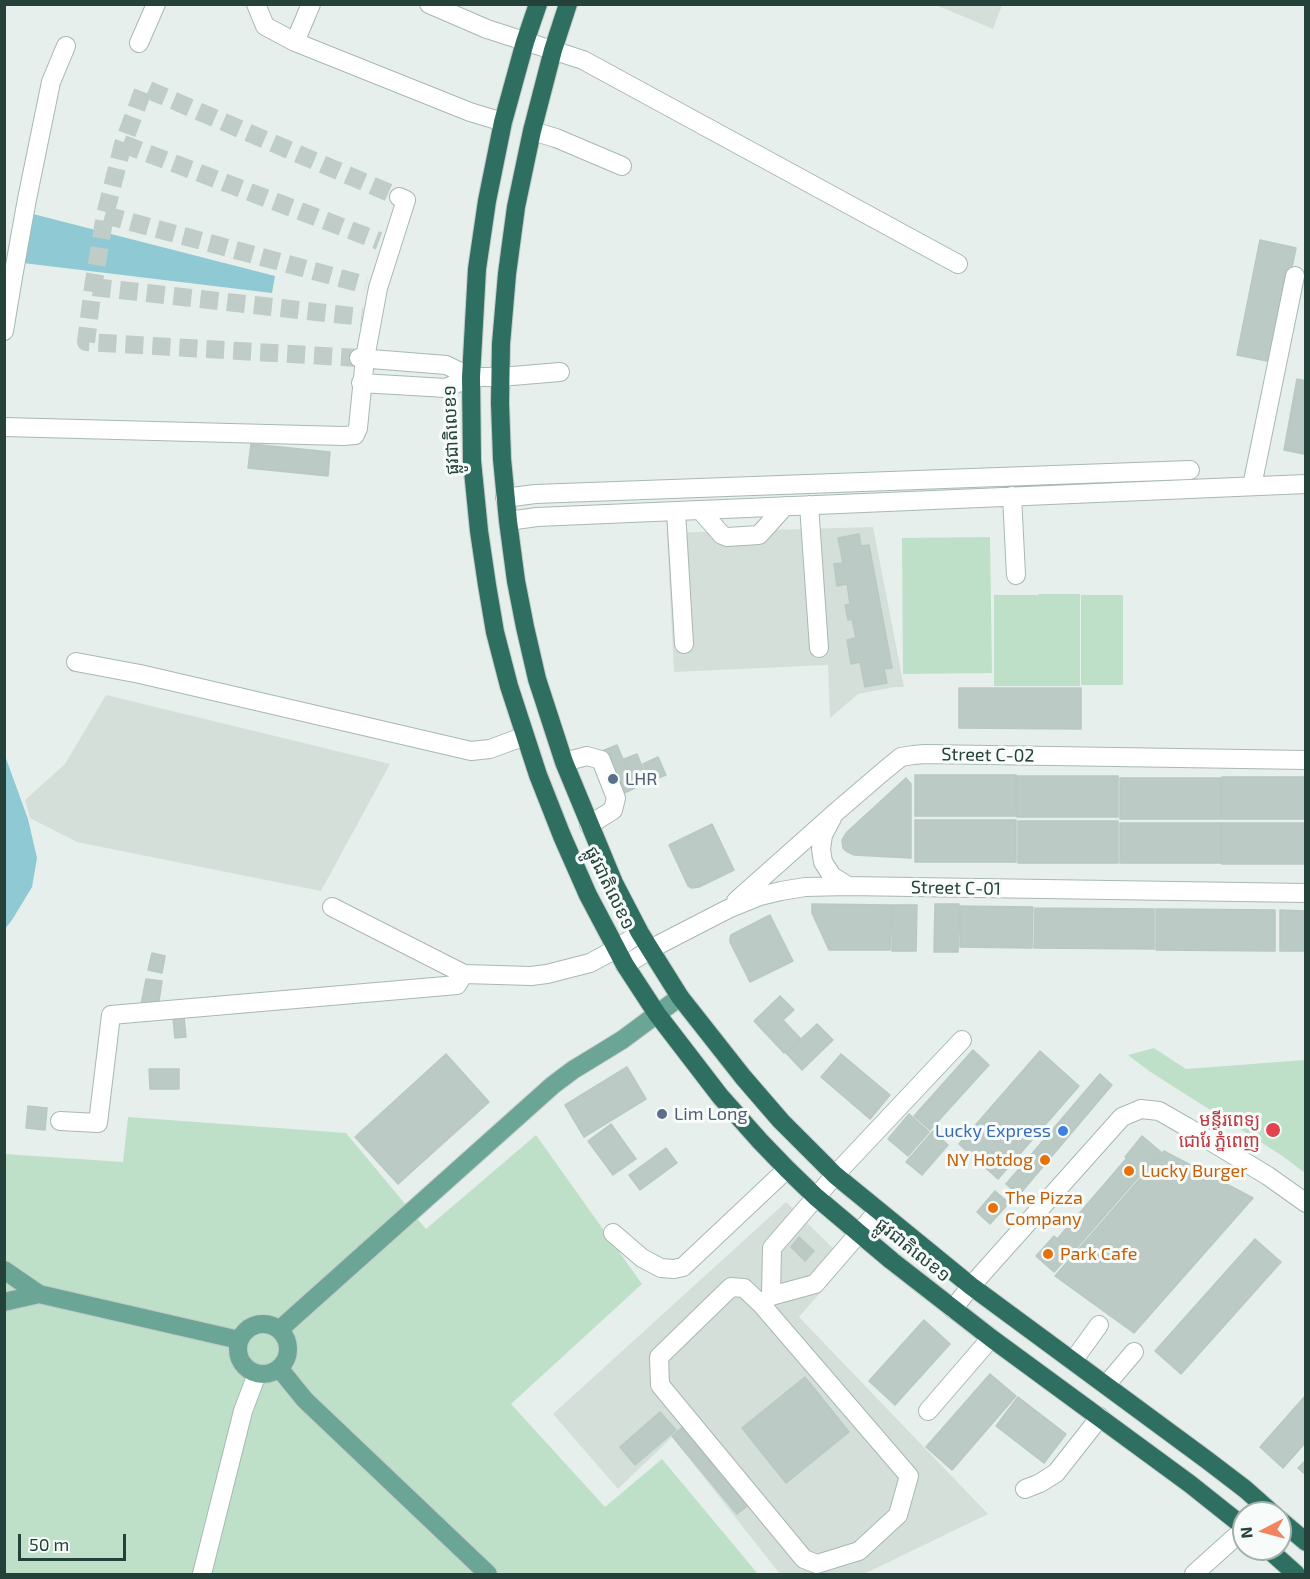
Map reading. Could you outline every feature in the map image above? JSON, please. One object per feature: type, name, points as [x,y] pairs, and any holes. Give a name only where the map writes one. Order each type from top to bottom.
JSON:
[{"type":"highway","name":"ផ្លូវជាតិលេខ១","points":[[538,4],[503,122],[477,269],[471,377],[472,461],[483,563],[495,632],[509,686],[562,836],[588,895],[625,965],[657,1014],[720,1096],[787,1169],[859,1234],[953,1309],[1190,1484],[1232,1518]]},
{"type":"highway","name":"ផ្លូវជាតិលេខ១","points":[[568,4],[553,50],[532,131],[516,207],[507,274],[500,377],[502,459],[516,581],[537,679],[564,762],[614,883],[640,933],[680,997],[750,1086],[835,1175],[971,1286],[1106,1384],[1258,1501]]},
{"type":"highway","points":[[1292,1531],[1305,1542]]},
{"type":"highway","points":[[1281,1561],[1296,1575]]},
{"type":"main road","points":[[279,1330],[553,1085],[622,1040],[680,997]]},
{"type":"main road","points":[[4,1270],[39,1294],[239,1340]]},
{"type":"main road","points":[[4,1302],[39,1294]]},
{"type":"main road","points":[[257,1324],[265,1324],[279,1330],[286,1338],[288,1346],[285,1362],[273,1372],[257,1374],[251,1372],[243,1365],[237,1351],[244,1331],[257,1324]]},
{"type":"main road","points":[[279,1368],[306,1400],[488,1575]]},
{"type":"street","points":[[139,43],[156,4]]},
{"type":"street","points":[[256,4],[266,26],[295,42],[470,112],[503,122]]},
{"type":"street","points":[[295,42],[311,4]]},
{"type":"street","points":[[429,4],[487,30],[583,60],[958,264]]},
{"type":"street","points":[[4,332],[12,277],[51,82],[66,46]]},
{"type":"street","points":[[532,131],[556,138],[622,166]]},
{"type":"street","points":[[4,428],[355,435],[358,428],[362,358],[372,287],[385,244],[406,200],[399,197]]},
{"type":"street","points":[[1252,486],[1295,276]]},
{"type":"street","points":[[362,358],[446,365],[471,377]]},
{"type":"street","points":[[361,383],[446,388],[471,377],[560,372]]},
{"type":"street","points":[[505,498],[1191,470]]},
{"type":"street","points":[[1112,473],[1112,492]]},
{"type":"street","points":[[508,521],[537,517],[1305,484]]},
{"type":"street","points":[[1012,496],[1016,575]]},
{"type":"street","points":[[809,505],[819,648]]},
{"type":"street","points":[[700,510],[722,536],[728,537],[759,535],[785,506]]},
{"type":"street","points":[[676,511],[684,644]]},
{"type":"street","points":[[76,662],[140,674],[471,751],[490,749],[525,736]]},
{"type":"street","name":"Street C-02","points":[[728,909],[836,812],[902,757],[913,755],[1305,760]]},
{"type":"street","points":[[564,762],[587,756],[601,760],[616,798],[614,810],[589,825]]},
{"type":"street","points":[[836,812],[823,835],[821,849],[824,862],[832,876],[848,886]]},
{"type":"street","name":"Street C-01","points":[[625,965],[728,909],[760,896],[805,887],[1305,894]]},
{"type":"street","points":[[332,907],[464,974],[531,976],[547,974],[590,963],[640,933]]},
{"type":"street","points":[[60,1121],[98,1124],[111,1015],[457,985],[464,974]]},
{"type":"street","points":[[878,1211],[815,1284],[766,1300],[744,1288],[731,1287],[659,1357],[660,1385],[804,1559],[817,1564],[859,1551],[898,1515],[909,1476],[766,1300],[772,1248],[835,1175],[962,1040]]},
{"type":"street","points":[[953,1309],[1122,1116],[1141,1109],[1160,1111],[1268,1176],[1305,1203]]},
{"type":"street","points":[[613,1233],[642,1258],[661,1268],[683,1267],[787,1169]]},
{"type":"street","points":[[1073,1360],[1100,1326]]},
{"type":"street","points":[[928,1411],[991,1338]]},
{"type":"street","points":[[1106,1384],[1134,1352]]},
{"type":"street","points":[[202,1575],[243,1411],[257,1374]]},
{"type":"street","points":[[1025,1490],[1056,1473],[1100,1417]]},
{"type":"street","points":[[1194,1575],[1232,1539]]},
{"type":"shaded area","points":[[936,5],[1002,5],[993,29]]},
{"type":"shaded area","points":[[873,527],[904,687],[858,694],[830,718],[828,665],[674,672],[667,533]]},
{"type":"shaded area","points":[[106,695],[390,764],[321,891],[77,842],[30,818],[25,800],[65,764]]},
{"type":"shaded area","points":[[786,1202],[847,1262],[799,1317],[988,1514],[864,1574],[780,1574],[672,1437],[618,1489],[553,1414]]},
{"type":"green space","points":[[990,537],[992,673],[903,674],[902,538]]},
{"type":"green space","points":[[1038,594],[1080,594],[1080,686],[994,686],[994,595],[1038,596]]},
{"type":"green space","points":[[1081,595],[1123,595],[1123,685],[1081,685]]},
{"type":"green space","name":"មន្ទីរពេទ្យ ជោរែ ភ្នំពេញ","points":[[1154,1048],[1186,1069],[1305,1060],[1305,1173],[1128,1055]]},
{"type":"green space","points":[[128,1117],[346,1133],[426,1229],[536,1135],[642,1284],[511,1404],[605,1507],[662,1459],[758,1574],[5,1574],[4,1154],[123,1162]]},
{"type":"water","points":[[33,214],[275,276],[272,293],[23,263]]},
{"type":"water","points":[[4,753],[28,819],[37,858],[32,887],[5,929]]},
{"type":"building","points":[[1260,240],[1296,248],[1272,362],[1237,355]]},
{"type":"building","points":[[1297,379],[1306,381],[1304,454],[1284,450]]},
{"type":"building","points":[[251,444],[330,452],[328,476],[248,468]]},
{"type":"building","points":[[859,534],[861,546],[869,545],[892,668],[884,669],[887,683],[865,687],[860,662],[851,664],[847,640],[856,638],[852,619],[848,620],[845,605],[850,604],[847,584],[837,586],[834,564],[843,563],[838,538]]},
{"type":"building","points":[[959,688],[1081,688],[1081,729],[959,728]]},
{"type":"building","points":[[617,745],[635,788],[620,795],[602,751]]},
{"type":"building","points":[[637,754],[645,774],[632,780],[624,759]]},
{"type":"building","points":[[658,757],[666,775],[650,781],[643,764]]},
{"type":"building","points":[[915,775],[1016,775],[1016,816],[915,816]]},
{"type":"building","points":[[1017,776],[1118,776],[1118,817],[1017,817]]},
{"type":"building","points":[[1222,777],[1306,777],[1306,819],[1222,819]]},
{"type":"building","points":[[906,778],[911,784],[911,858],[854,855],[846,851],[842,840],[847,832]]},
{"type":"building","points":[[1120,778],[1221,778],[1221,819],[1120,819]]},
{"type":"building","points":[[915,820],[1016,820],[1016,862],[915,862]]},
{"type":"building","points":[[1018,821],[1118,821],[1118,863],[1018,863]]},
{"type":"building","points":[[1120,823],[1221,823],[1221,863],[1120,863]]},
{"type":"building","points":[[1222,823],[1306,823],[1306,864],[1222,864]]},
{"type":"building","points":[[712,824],[734,870],[699,887],[692,888],[688,886],[669,845]]},
{"type":"building","points":[[812,904],[891,905],[890,950],[829,950],[812,913]]},
{"type":"building","points":[[935,904],[959,904],[958,952],[934,952]]},
{"type":"building","points":[[892,905],[917,905],[916,951],[892,951]]},
{"type":"building","points":[[960,906],[1033,907],[1032,948],[960,947]]},
{"type":"building","points":[[1035,908],[1154,909],[1154,949],[1034,948]]},
{"type":"building","points":[[1156,909],[1275,910],[1275,951],[1156,950]]},
{"type":"building","points":[[1280,910],[1306,911],[1306,951],[1280,951]]},
{"type":"building","points":[[770,915],[793,961],[750,982],[730,938],[731,935]]},
{"type":"building","points":[[152,953],[165,956],[162,973],[148,970]]},
{"type":"building","points":[[146,979],[162,981],[158,1008],[141,1005]]},
{"type":"building","points":[[780,996],[794,1010],[783,1020],[800,1038],[784,1053],[754,1021]]},
{"type":"building","points":[[184,1017],[186,1037],[175,1038],[173,1018]]},
{"type":"building","points":[[817,1024],[833,1040],[802,1070],[786,1053]]},
{"type":"building","points":[[973,1050],[989,1065],[930,1130],[914,1116]]},
{"type":"building","points":[[1040,1051],[1079,1086],[998,1179],[959,1144]]},
{"type":"building","points":[[446,1054],[489,1102],[398,1184],[355,1137]]},
{"type":"building","points":[[841,1054],[890,1095],[870,1119],[821,1077]]},
{"type":"building","points":[[627,1067],[646,1099],[584,1137],[565,1105]]},
{"type":"building","points":[[149,1069],[179,1069],[179,1089],[150,1089]]},
{"type":"building","points":[[1100,1074],[1112,1085],[1019,1195],[1006,1184]]},
{"type":"building","points":[[28,1106],[47,1108],[45,1130],[26,1128]]},
{"type":"building","points":[[909,1114],[929,1132],[908,1156],[888,1139]]},
{"type":"building","points":[[611,1124],[636,1159],[613,1175],[588,1141]]},
{"type":"building","points":[[933,1131],[948,1145],[922,1175],[906,1162]]},
{"type":"building","points":[[1142,1136],[1161,1152],[1143,1173],[1125,1157]]},
{"type":"building","points":[[666,1148],[677,1163],[640,1190],[629,1175]]},
{"type":"building","points":[[1164,1151],[1253,1198],[1134,1333],[1055,1276]]},
{"type":"building","points":[[1126,1159],[1142,1173],[1073,1252],[1058,1238]]},
{"type":"building","points":[[995,1191],[1009,1203],[990,1224],[977,1212]]},
{"type":"building","points":[[1054,1236],[1072,1252],[1054,1272],[1036,1256]]},
{"type":"building","points":[[799,1237],[814,1251],[805,1261],[791,1247]]},
{"type":"building","points":[[1255,1239],[1281,1262],[1181,1374],[1155,1351]]},
{"type":"building","points":[[924,1320],[950,1344],[895,1405],[869,1381]]},
{"type":"building","points":[[990,1374],[1016,1396],[952,1470],[926,1447]]},
{"type":"building","points":[[805,1377],[849,1432],[786,1483],[742,1428]]},
{"type":"building","points":[[1306,1395],[1306,1442],[1283,1468],[1260,1447]]},
{"type":"building","points":[[1018,1397],[1066,1434],[1044,1463],[996,1426]]},
{"type":"building","points":[[660,1412],[676,1430],[635,1465],[620,1447]]},
{"type":"building","points":[[685,1425],[750,1504],[737,1514],[672,1436]]},
{"type":"building","points":[[1306,1460],[1306,1475],[1298,1468]]},
{"type":"tunnel","points":[[359,358],[86,342],[105,215],[123,144],[144,88],[399,197]]},
{"type":"tunnel","points":[[123,144],[379,241]]},
{"type":"tunnel","points":[[105,215],[366,285]]},
{"type":"tunnel","points":[[93,287],[362,317]]},
{"type":"place","name":"LHR","points":[[613,779]]},
{"type":"place","name":"Lim Long","points":[[662,1114]]},
{"type":"place","name":"មន្ទីរពេទ្យ ជោរែ ភ្នំពេញ","points":[[1273,1130]]},
{"type":"place","name":"Lucky Express","points":[[1063,1131]]},
{"type":"place","name":"NY Hotdog","points":[[1045,1160]]},
{"type":"place","name":"Lucky Burger","points":[[1129,1171]]},
{"type":"place","name":"The Pizza Company","points":[[993,1208]]},
{"type":"place","name":"Park Cafe","points":[[1048,1254]]}]
